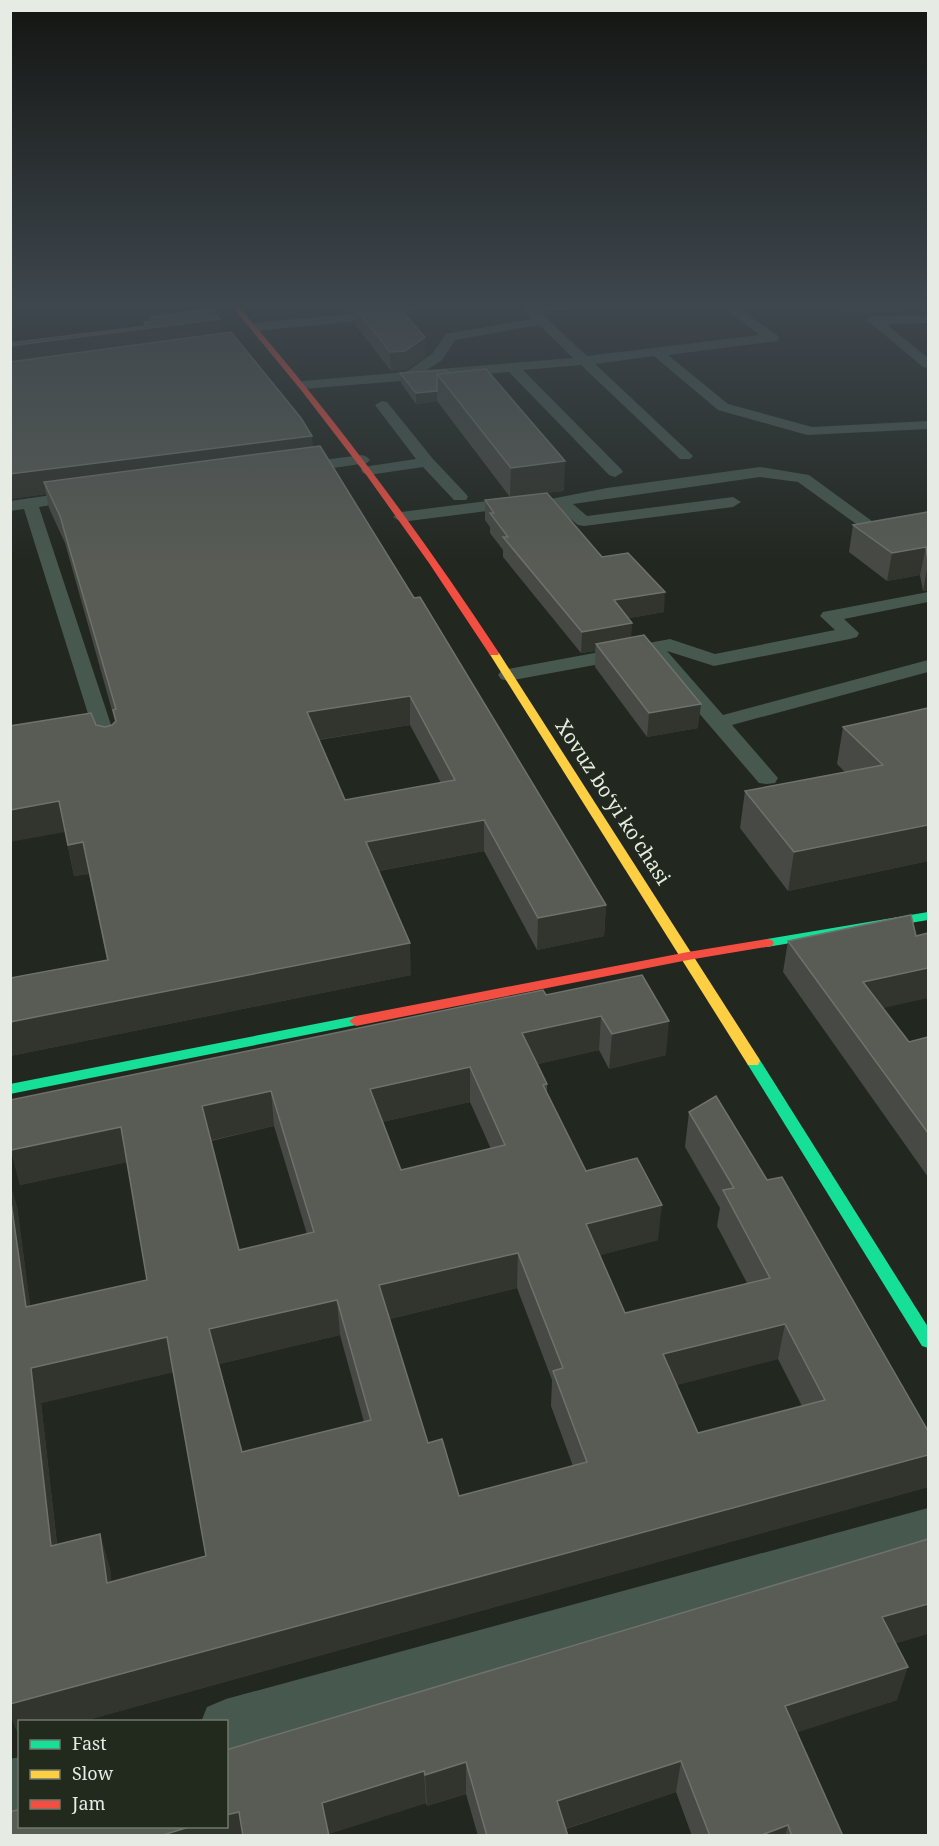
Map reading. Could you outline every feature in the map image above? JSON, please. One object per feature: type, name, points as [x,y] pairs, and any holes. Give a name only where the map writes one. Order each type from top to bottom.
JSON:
[{"type":"main road","name":"Xovuz bo‘yi ko'chasi","points":[[308,391],[366,465],[508,675],[688,956],[928,1341]]},
{"type":"main road","points":[[10,1089],[688,956],[928,916]]},
{"type":"street","points":[[228,1725],[928,1530]]},
{"type":"lane","points":[[536,391],[615,472]]},
{"type":"lane","points":[[616,391],[685,456]]},
{"type":"lane","points":[[704,391],[723,407],[812,432],[928,425]]},
{"type":"lane","points":[[382,405],[427,462],[460,497]]},
{"type":"lane","points":[[279,471],[427,462]]},
{"type":"lane","points":[[401,517],[495,505],[530,508],[607,493],[760,472],[803,478],[883,535]]},
{"type":"lane","points":[[10,506],[101,494]]},
{"type":"lane","points":[[560,502],[584,521],[733,502]]},
{"type":"lane","points":[[30,503],[109,749]]},
{"type":"lane","points":[[508,675],[670,645],[714,660],[850,633],[829,616],[928,597]]},
{"type":"lane","points":[[654,648],[767,778]]},
{"type":"lane","points":[[719,722],[928,666]]},
{"type":"building","points":[[10,391],[279,391],[312,436],[10,474]]},
{"type":"building","points":[[450,391],[505,391],[565,461],[511,468]]},
{"type":"building","points":[[320,446],[414,598],[420,597],[606,905],[538,918],[484,820],[366,842],[410,943],[10,1022],[10,978],[108,960],[83,842],[68,845],[59,801],[10,810],[10,726],[91,713],[96,725],[105,727],[116,721],[113,710],[116,709],[60,516],[44,482]],"holes":[[[410,696],[455,780],[345,800],[307,712]]]},
{"type":"building","points":[[547,493],[602,557],[628,553],[665,592],[614,600],[632,623],[582,632],[503,537],[508,537],[490,513],[494,513],[485,500]]},
{"type":"building","points":[[928,512],[928,561],[926,547],[892,553],[853,525]]},
{"type":"building","points":[[644,635],[701,704],[649,713],[596,644]]},
{"type":"building","points":[[928,708],[928,825],[794,852],[745,791],[883,765],[843,727]]},
{"type":"building","points":[[911,915],[916,936],[928,933],[928,968],[863,982],[909,1042],[928,1037],[928,1133],[788,941]]},
{"type":"building","points":[[642,975],[669,1021],[612,1034],[601,1016],[522,1033],[547,1084],[543,1085],[586,1171],[637,1158],[662,1205],[586,1224],[625,1313],[770,1278],[723,1190],[734,1188],[689,1112],[716,1096],[767,1180],[782,1177],[928,1431],[928,1455],[10,1704],[10,1195],[26,1307],[147,1280],[121,1127],[11,1150],[10,1100],[543,990],[546,995]],"holes":[[[470,1067],[505,1145],[401,1170],[370,1089]],[[271,1091],[314,1232],[239,1250],[202,1106]],[[518,1253],[563,1368],[553,1371],[587,1462],[459,1496],[442,1439],[428,1443],[379,1285]],[[337,1300],[371,1420],[242,1452],[209,1329]],[[785,1324],[825,1400],[698,1433],[663,1354]],[[167,1337],[206,1556],[107,1583],[100,1534],[51,1546],[31,1368]]]},
{"type":"building","points":[[928,1539],[928,1604],[882,1617],[908,1667],[785,1706],[843,1836],[792,1836],[788,1825],[759,1836],[710,1836],[681,1761],[557,1801],[568,1836],[487,1836],[466,1762],[425,1775],[424,1771],[322,1803],[329,1836],[243,1836],[239,1812],[228,1815],[228,1749]]},
{"type":"building","points":[[18,1810],[18,1828],[186,1828],[163,1836],[10,1836],[10,1812]]},
{"type":"traffic: fast","points":[[767,943],[928,916]]},
{"type":"traffic: fast","points":[[10,1089],[356,1021]]},
{"type":"traffic: fast","points":[[753,1061],[928,1341]]},
{"type":"traffic: slow","points":[[494,653],[753,1061]]},
{"type":"traffic: jam","points":[[306,391],[434,562],[494,653]]},
{"type":"traffic: jam","points":[[356,1021],[688,956],[767,943]]}]
